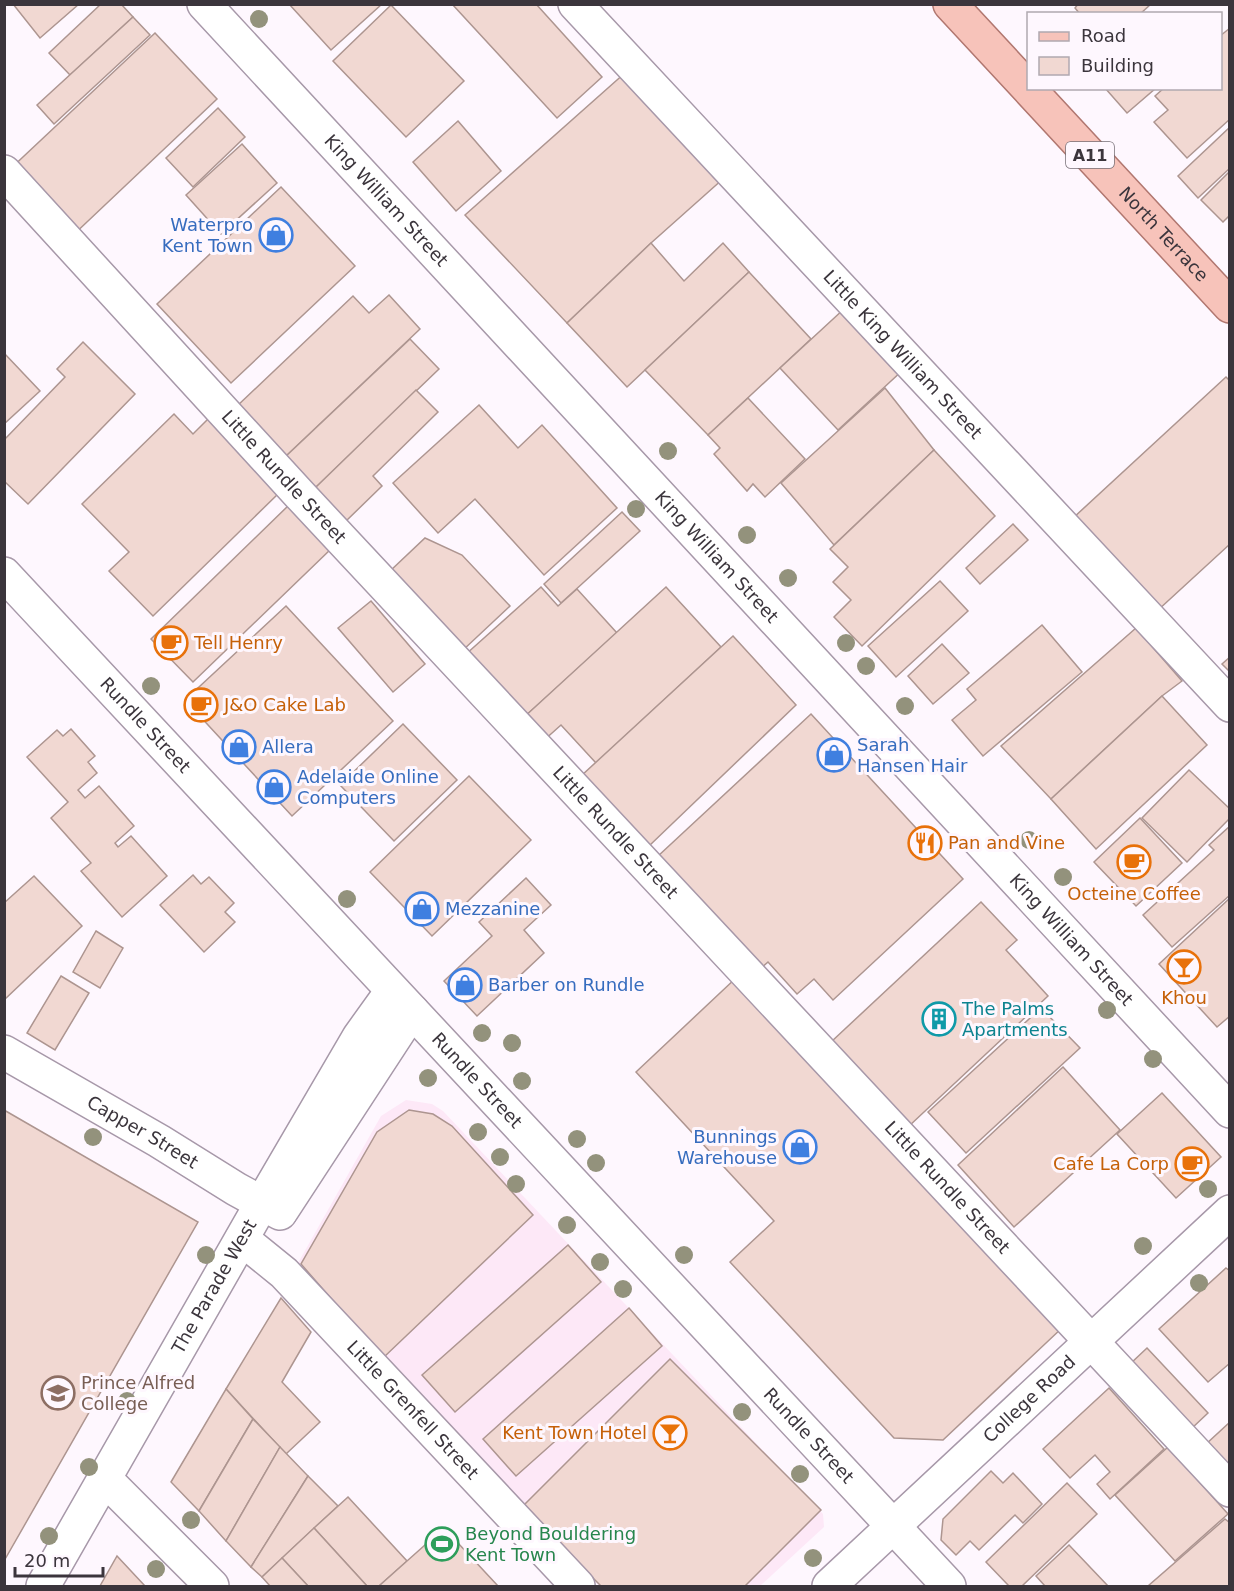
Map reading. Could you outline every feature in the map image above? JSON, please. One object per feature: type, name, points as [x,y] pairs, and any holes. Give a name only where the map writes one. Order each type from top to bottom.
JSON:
[{"type":"main road","name":"North Terrace","points":[[950,4],[1027,87]]},
{"type":"main road","name":"North Terrace","points":[[1030,90],[1230,306]]},
{"type":"street","name":"King William Street","points":[[204,4],[1230,1111]]},
{"type":"street","name":"Little King William Street","points":[[575,4],[1230,705]]},
{"type":"street","name":"Little Rundle Street","points":[[4,172],[283,477],[1230,1490]]},
{"type":"street","name":"Rundle Street","points":[[4,574],[949,1587]]},
{"type":"street","name":"The Parade West","points":[[66,1587],[113,1486],[271,1208],[402,1001]]},
{"type":"street","name":"Capper Street","points":[[4,1052],[271,1208]]},
{"type":"street","name":"College Road","points":[[829,1587],[1230,1212]]},
{"type":"street","name":"Little Grenfell Street","points":[[250,1246],[284,1273],[578,1587]]},
{"type":"street","name":"The Parade West","points":[[43,1587],[113,1486]]},
{"type":"street","points":[[113,1486],[212,1587]]},
{"type":"shaded area","points":[[406,1100],[432,1104],[443,1111],[823,1514],[824,1527],[760,1586],[599,1586],[298,1263],[381,1116]]},
{"type":"building","points":[[13,4],[79,4],[40,38]]},
{"type":"building","points":[[101,4],[121,4],[133,17],[70,75],[49,53]]},
{"type":"building","points":[[289,4],[382,4],[331,50]]},
{"type":"building","points":[[452,4],[536,4],[602,77],[557,118]]},
{"type":"building","points":[[1078,4],[1151,4],[1142,12],[1078,12],[1075,8]]},
{"type":"building","points":[[391,5],[464,81],[406,137],[333,61]]},
{"type":"building","points":[[133,17],[150,35],[54,124],[37,105]]},
{"type":"building","points":[[1230,28],[1230,119],[1187,158],[1154,122],[1168,110],[1155,96],[1162,90],[1222,90],[1222,34]]},
{"type":"building","points":[[155,33],[217,99],[69,239],[7,172]]},
{"type":"building","points":[[626,72],[724,178],[567,323],[465,215]]},
{"type":"building","points":[[1107,90],[1154,90],[1127,113]]},
{"type":"building","points":[[218,108],[245,137],[193,187],[166,158]]},
{"type":"building","points":[[458,121],[501,171],[456,211],[413,162]]},
{"type":"building","points":[[1230,127],[1230,168],[1198,198],[1178,176]]},
{"type":"building","points":[[242,144],[277,183],[221,234],[186,195]]},
{"type":"building","points":[[1230,171],[1230,215],[1223,222],[1201,200]]},
{"type":"building","points":[[281,187],[355,266],[231,383],[157,304]]},
{"type":"building","points":[[651,243],[684,281],[723,243],[749,272],[627,387],[567,323]]},
{"type":"building","points":[[749,272],[811,339],[708,435],[645,370]]},
{"type":"building","points":[[389,295],[420,329],[284,458],[236,407],[353,296],[369,313]]},
{"type":"building","points":[[845,308],[904,369],[838,430],[780,368]]},
{"type":"building","points":[[410,339],[439,369],[314,489],[284,458]]},
{"type":"building","points":[[83,342],[135,394],[28,504],[4,481],[4,440],[65,377],[57,369]]},
{"type":"building","points":[[4,353],[40,391],[4,424]]},
{"type":"building","points":[[1226,377],[1230,381],[1230,544],[1157,611],[1072,519]]},
{"type":"building","points":[[885,388],[934,450],[834,545],[781,483]]},
{"type":"building","points":[[416,390],[438,412],[373,476],[382,486],[345,522],[314,489]]},
{"type":"building","points":[[748,398],[805,459],[765,497],[753,484],[747,491],[714,454],[720,448],[708,435]]},
{"type":"building","points":[[479,405],[518,448],[542,425],[617,508],[544,575],[475,499],[438,533],[393,483]]},
{"type":"building","points":[[174,414],[193,434],[209,418],[280,492],[153,616],[109,571],[129,552],[82,504]]},
{"type":"building","points":[[934,450],[995,516],[862,646],[834,617],[851,600],[833,582],[848,567],[830,549]]},
{"type":"building","points":[[290,504],[332,548],[193,682],[151,639]]},
{"type":"building","points":[[622,512],[640,531],[561,603],[544,584]]},
{"type":"building","points":[[1013,524],[1028,540],[980,584],[966,568]]},
{"type":"building","points":[[425,538],[462,555],[510,606],[462,651],[389,572]]},
{"type":"building","points":[[940,581],[968,611],[896,677],[868,646]]},
{"type":"building","points":[[541,587],[558,606],[577,589],[617,633],[522,719],[465,655]]},
{"type":"building","points":[[666,587],[721,647],[596,763],[561,725],[542,742],[522,719]]},
{"type":"building","points":[[371,601],[425,664],[393,692],[338,628]]},
{"type":"building","points":[[286,606],[393,721],[292,816],[185,700]]},
{"type":"building","points":[[1042,625],[1082,672],[983,756],[952,720],[976,700],[967,689]]},
{"type":"building","points":[[1136,628],[1182,681],[1162,696],[1051,799],[1001,746]]},
{"type":"building","points":[[733,636],[796,705],[649,846],[581,776]]},
{"type":"building","points":[[942,644],[969,673],[933,704],[908,676]]},
{"type":"building","points":[[1230,657],[1230,672],[1222,664]]},
{"type":"building","points":[[1162,696],[1207,745],[1096,849],[1051,799]]},
{"type":"building","points":[[811,714],[963,879],[833,1000],[814,979],[797,994],[768,962],[760,969],[657,857]]},
{"type":"building","points":[[403,724],[457,780],[394,841],[340,785]]},
{"type":"building","points":[[71,729],[95,756],[88,762],[97,773],[78,790],[85,798],[99,786],[134,826],[115,843],[118,847],[131,836],[167,876],[122,917],[81,871],[91,863],[51,818],[68,802],[27,757],[57,730],[63,736]]},
{"type":"building","points":[[1189,770],[1230,809],[1230,818],[1187,862],[1142,818]]},
{"type":"building","points":[[469,776],[531,840],[432,936],[370,872]]},
{"type":"building","points":[[1140,818],[1182,863],[1136,906],[1094,862]]},
{"type":"building","points":[[1230,826],[1230,895],[1172,947],[1143,915],[1214,850],[1209,845]]},
{"type":"building","points":[[193,875],[201,884],[209,877],[234,903],[225,912],[235,922],[204,952],[160,905]]},
{"type":"building","points":[[34,876],[82,926],[4,1000],[4,903]]},
{"type":"building","points":[[526,878],[551,905],[524,930],[544,953],[477,1016],[444,981],[492,936],[479,922]]},
{"type":"building","points":[[1230,898],[1230,1016],[1217,1027],[1159,964]]},
{"type":"building","name":"The Palms Apartments","points":[[981,902],[1017,940],[1006,950],[1048,996],[908,1127],[831,1042]]},
{"type":"building","points":[[96,931],[123,948],[100,988],[73,972]]},
{"type":"building","points":[[61,976],[89,993],[55,1050],[27,1033]]},
{"type":"building","name":"Bunnings Warehouse","points":[[737,977],[1063,1327],[943,1440],[894,1438],[730,1262],[774,1221],[636,1072]]},
{"type":"building","points":[[1041,1008],[1080,1048],[966,1153],[928,1112]]},
{"type":"building","points":[[1063,1067],[1120,1130],[1014,1227],[958,1165]]},
{"type":"building","points":[[1162,1093],[1221,1157],[1176,1198],[1117,1134]]},
{"type":"building","name":"Prince Alfred College","points":[[4,1110],[198,1222],[4,1561]]},
{"type":"building","points":[[409,1110],[433,1114],[452,1126],[533,1215],[383,1358],[301,1264],[377,1132]]},
{"type":"building","points":[[568,1245],[601,1282],[455,1412],[422,1375]]},
{"type":"building","points":[[1226,1268],[1230,1271],[1230,1363],[1208,1382],[1159,1329]]},
{"type":"building","points":[[281,1298],[311,1332],[282,1382],[320,1422],[286,1454],[226,1389]]},
{"type":"building","points":[[629,1308],[662,1346],[516,1476],[483,1439]]},
{"type":"building","points":[[1147,1348],[1208,1413],[1191,1429],[1130,1364]]},
{"type":"building","name":"Kent Town Hotel","points":[[670,1359],[821,1510],[745,1586],[601,1586],[522,1507]]},
{"type":"building","points":[[1109,1388],[1164,1449],[1110,1499],[1097,1484],[1110,1472],[1095,1455],[1070,1478],[1043,1449]]},
{"type":"building","points":[[226,1389],[253,1419],[199,1511],[171,1482]]},
{"type":"building","points":[[253,1419],[280,1447],[226,1541],[199,1511]]},
{"type":"building","points":[[1230,1422],[1230,1472],[1205,1445]]},
{"type":"building","points":[[280,1447],[308,1476],[251,1567],[226,1541]]},
{"type":"building","points":[[1168,1447],[1228,1514],[1175,1561],[1115,1495]]},
{"type":"building","points":[[991,1471],[1003,1483],[1013,1473],[1042,1504],[1023,1523],[1015,1515],[979,1550],[970,1541],[956,1555],[941,1540],[943,1519]]},
{"type":"building","points":[[308,1476],[338,1506],[262,1577],[251,1567]]},
{"type":"building","points":[[1067,1483],[1097,1514],[1022,1586],[1009,1586],[986,1562]]},
{"type":"building","points":[[348,1497],[407,1561],[379,1586],[367,1586],[314,1528]]},
{"type":"building","points":[[1225,1519],[1230,1523],[1230,1586],[1148,1586]]},
{"type":"building","points":[[314,1528],[367,1586],[308,1586],[282,1558]]},
{"type":"building","name":"Beyond Bouldering Kent Town","points":[[444,1528],[498,1586],[379,1586],[407,1561]]},
{"type":"building","points":[[1069,1545],[1108,1586],[1045,1586],[1036,1576]]},
{"type":"building","points":[[117,1556],[145,1586],[100,1586]]},
{"type":"building","points":[[282,1558],[308,1586],[270,1586],[262,1577]]},
{"type":"place","name":"Waterpro Kent Town","points":[[276,235]]},
{"type":"place","name":"Tell Henry","points":[[171,643]]},
{"type":"place","name":"J&O Cake Lab","points":[[201,705]]},
{"type":"place","name":"Allera","points":[[239,747]]},
{"type":"place","name":"Sarah Hansen Hair","points":[[834,755]]},
{"type":"place","name":"Adelaide Online Computers","points":[[274,787]]},
{"type":"place","name":"Pan and Vine","points":[[925,843]]},
{"type":"place","name":"Octeine Coffee","points":[[1134,862]]},
{"type":"place","name":"Mezzanine","points":[[422,909]]},
{"type":"place","name":"Khou","points":[[1184,967]]},
{"type":"place","name":"Barber on Rundle","points":[[465,985]]},
{"type":"place","name":"The Palms Apartments","points":[[939,1019]]},
{"type":"place","name":"Bunnings Warehouse","points":[[800,1147]]},
{"type":"place","name":"Cafe La Corp","points":[[1192,1164]]},
{"type":"place","name":"Prince Alfred College","points":[[58,1393]]},
{"type":"place","name":"Kent Town Hotel","points":[[670,1433]]},
{"type":"place","name":"Beyond Bouldering Kent Town","points":[[442,1544]]}]
